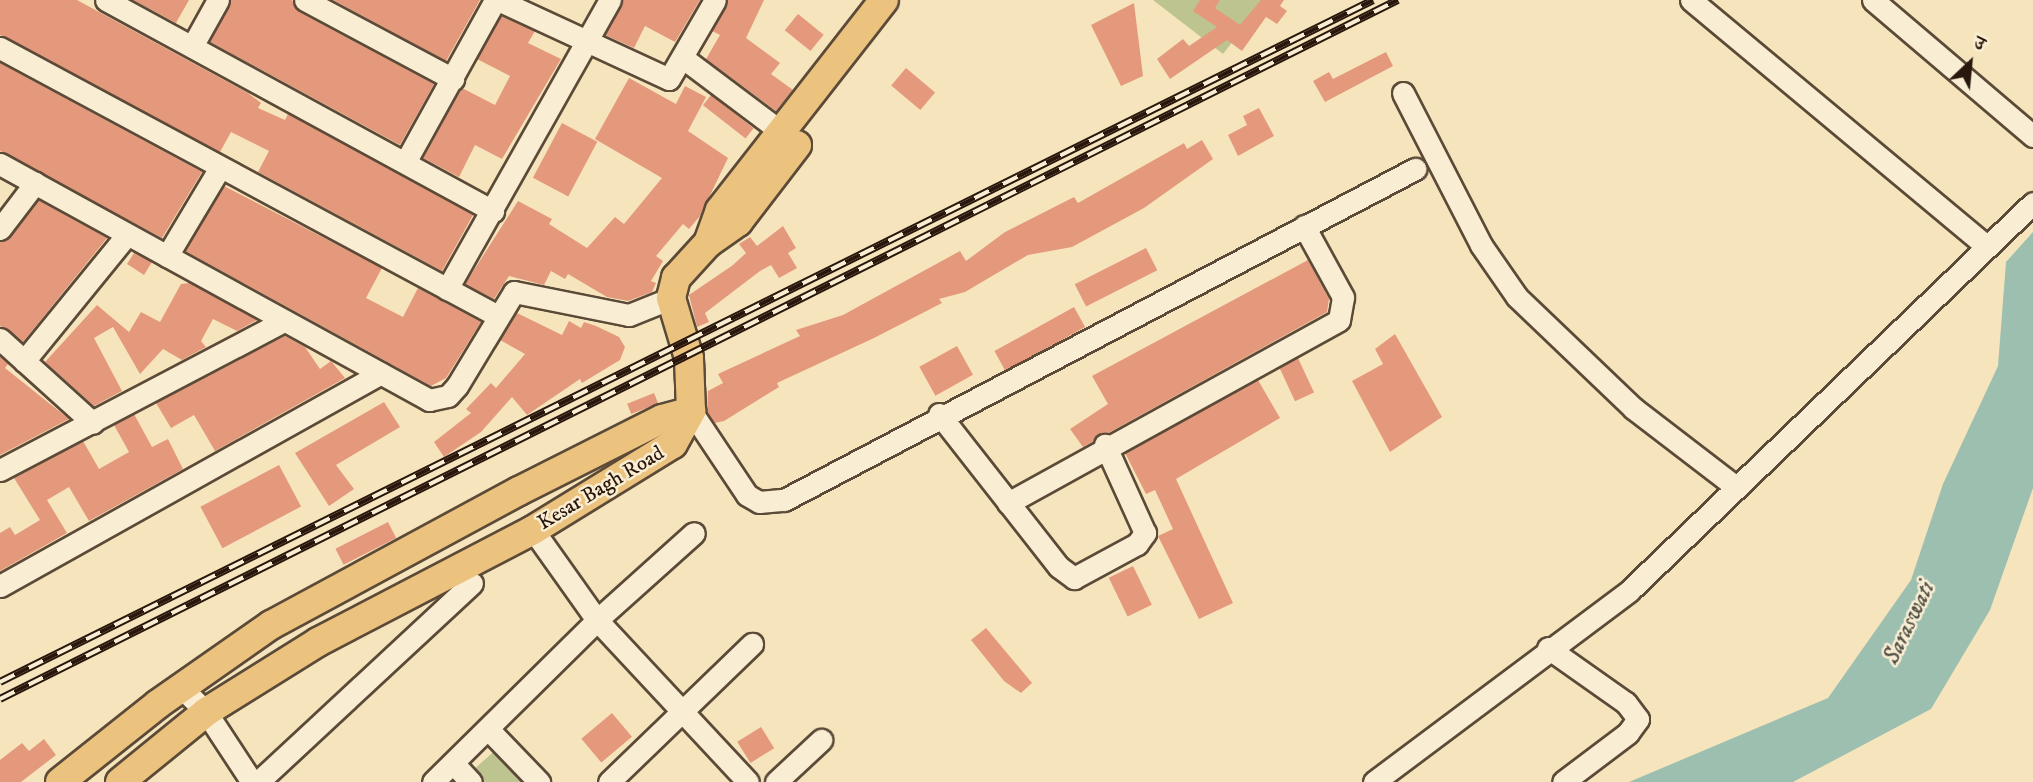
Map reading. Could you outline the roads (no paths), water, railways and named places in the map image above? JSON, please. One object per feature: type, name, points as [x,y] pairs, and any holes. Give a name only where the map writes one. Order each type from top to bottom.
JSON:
[{"type":"main road","points":[[708,243],[720,211],[884,0]]},
{"type":"main road","points":[[60,782],[181,687],[271,625],[361,575],[662,419],[691,411],[689,358],[671,298],[681,271],[708,243],[738,222],[905,0]]},
{"type":"main road","name":"Kesar Bagh Road","points":[[120,782],[206,712],[318,642],[533,530],[673,444],[691,411]]},
{"type":"street","points":[[106,0],[194,43],[407,159],[493,211]]},
{"type":"street","points":[[194,43],[218,0]]},
{"type":"street","points":[[305,0],[453,79]]},
{"type":"street","points":[[407,159],[496,0],[587,44],[669,79],[715,0]]},
{"type":"street","points":[[447,289],[610,0]]},
{"type":"street","points":[[1691,0],[1985,245]]},
{"type":"street","points":[[1873,0],[2033,136]]},
{"type":"street","points":[[0,48],[219,169],[496,315]]},
{"type":"street","points":[[683,58],[783,133]]},
{"type":"street","points":[[1403,93],[1481,245],[1517,297],[1633,408],[1736,487]]},
{"type":"street","points":[[0,164],[126,236],[429,400],[448,396],[508,295],[521,291],[629,315],[671,298]]},
{"type":"street","points":[[167,256],[219,169]]},
{"type":"street","points":[[691,411],[747,495],[774,503],[939,414],[1415,169]]},
{"type":"street","points":[[0,229],[35,183]]},
{"type":"street","points":[[1374,782],[1548,648],[1629,591],[1985,245],[2033,203]]},
{"type":"street","points":[[1008,503],[1105,445],[1339,320],[1343,297],[1304,226]]},
{"type":"street","points":[[24,361],[126,236]]},
{"type":"street","points":[[0,470],[284,321]]},
{"type":"street","points":[[0,339],[93,423]]},
{"type":"street","points":[[0,586],[381,373]]},
{"type":"street","points":[[939,414],[1066,576],[1074,578],[1137,544],[1144,529],[1105,445]]},
{"type":"street","points":[[533,530],[597,620],[678,711],[748,782]]},
{"type":"street","points":[[433,782],[597,620],[694,533]]},
{"type":"street","points":[[258,782],[472,583]]},
{"type":"street","points":[[609,782],[678,711],[752,644]]},
{"type":"street","points":[[1548,648],[1626,703],[1638,719],[1628,733],[1563,782]]},
{"type":"street","points":[[181,687],[206,712],[251,782]]},
{"type":"street","points":[[488,729],[539,782]]},
{"type":"street","points":[[776,782],[821,740]]},
{"type":"street","points":[[453,763],[471,782]]},
{"type":"water","name":"Saraswati","points":[[2033,232],[2033,488],[1990,610],[1931,709],[1793,782],[1629,782],[1828,698],[1911,580],[1943,484],[1998,366],[2006,262]]},
{"type":"railway","points":[[0,682],[1373,0]]},
{"type":"railway","points":[[0,699],[1398,0]]}]
